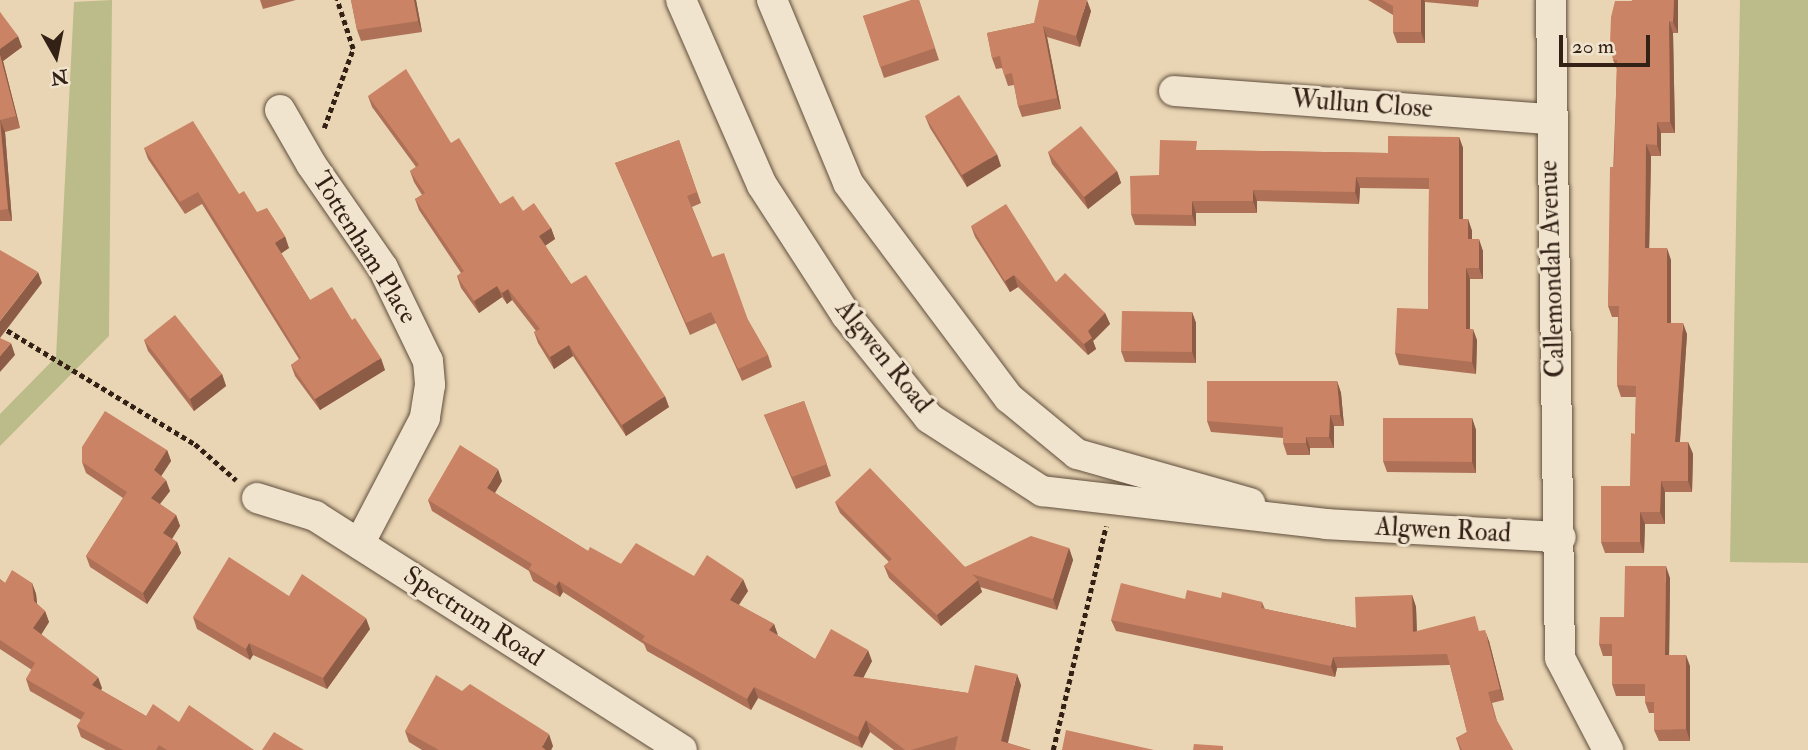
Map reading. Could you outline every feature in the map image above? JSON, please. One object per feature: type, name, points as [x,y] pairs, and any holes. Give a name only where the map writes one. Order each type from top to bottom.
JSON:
[{"type":"street","name":"Algwen Road","points":[[681,0],[762,185],[846,315],[929,418],[1042,491],[1325,524],[1561,537]]},
{"type":"street","name":"Algwen Road","points":[[772,0],[848,183],[1009,398],[1077,454],[1325,524]]},
{"type":"street","name":"Callemondah Avenue","points":[[1550,0],[1549,119],[1561,537],[1560,657],[1608,750]]},
{"type":"street","name":"Wullun Close","points":[[1174,91],[1549,119]]},
{"type":"street","name":"Tottenham Place","points":[[280,110],[311,164],[383,268],[428,361],[430,385],[425,418],[359,544]]},
{"type":"street","name":"Spectrum Road","points":[[257,498],[314,516],[682,750]]},
{"type":"path","points":[[311,164],[352,49],[337,0]]},
{"type":"path","points":[[0,326],[195,444],[257,498]]},
{"type":"path","points":[[1053,750],[1112,501]]},
{"type":"green space","points":[[112,0],[109,336],[0,446],[0,414],[56,357],[74,2]]},
{"type":"green space","points":[[1740,0],[1808,0],[1808,563],[1730,562]]},
{"type":"building","points":[[351,0],[414,0],[418,21],[357,30]]},
{"type":"building","points":[[911,0],[919,0],[935,48],[880,67],[863,16]]},
{"type":"building","points":[[1039,0],[1087,0],[1076,36],[1043,26],[1057,98],[1018,106],[1012,73],[1004,75],[1000,56],[992,58],[987,33],[1034,23]]},
{"type":"building","points":[[1382,0],[1421,0],[1421,32],[1393,32],[1393,6]]},
{"type":"building","points":[[1674,0],[1673,22],[1669,21],[1670,122],[1657,122],[1657,145],[1646,144],[1645,248],[1667,248],[1667,323],[1683,323],[1675,442],[1688,442],[1688,481],[1661,481],[1660,512],[1640,512],[1640,542],[1601,542],[1601,486],[1630,486],[1631,433],[1635,434],[1636,386],[1617,385],[1619,306],[1608,306],[1610,167],[1614,167],[1617,60],[1613,60],[1610,43],[1611,17],[1615,1]]},
{"type":"building","points":[[0,12],[18,36],[0,49]]},
{"type":"building","points":[[0,55],[16,116],[0,120]]},
{"type":"building","points":[[406,69],[451,143],[459,138],[500,204],[513,196],[523,211],[534,203],[551,228],[539,236],[571,284],[586,275],[665,396],[622,425],[569,345],[550,357],[534,332],[540,329],[508,289],[502,293],[497,286],[474,301],[457,276],[464,271],[415,199],[425,193],[410,171],[419,165],[368,96]]},
{"type":"building","points":[[959,95],[997,154],[962,175],[925,116]]},
{"type":"building","points":[[0,120],[8,209],[0,210]]},
{"type":"building","points":[[193,121],[239,194],[244,191],[257,212],[267,208],[285,236],[275,243],[310,300],[332,287],[352,320],[355,318],[381,358],[315,399],[291,365],[301,358],[198,192],[180,202],[144,148]]},
{"type":"building","points":[[1081,126],[1117,171],[1084,197],[1048,152]]},
{"type":"building","points":[[1388,136],[1459,137],[1459,219],[1468,219],[1468,239],[1479,239],[1479,268],[1466,268],[1466,329],[1473,329],[1472,362],[1395,353],[1397,308],[1428,309],[1429,178],[1356,177],[1355,192],[1253,190],[1253,201],[1192,201],[1192,215],[1131,214],[1130,176],[1159,175],[1160,140],[1197,141],[1196,150],[1388,153]]},
{"type":"building","points":[[679,140],[697,192],[687,196],[712,257],[724,253],[748,320],[768,355],[738,369],[711,312],[686,323],[615,163]]},
{"type":"building","points":[[1006,204],[1056,282],[1065,273],[1105,313],[1088,331],[1092,338],[1084,344],[1014,275],[1005,281],[971,226]]},
{"type":"building","points":[[0,250],[38,272],[0,321]]},
{"type":"building","points":[[1122,311],[1192,312],[1192,352],[1121,351]]},
{"type":"building","points":[[175,315],[222,374],[190,399],[144,340]]},
{"type":"building","points":[[0,338],[11,343],[0,356]]},
{"type":"building","points":[[1207,381],[1337,381],[1340,415],[1330,415],[1329,437],[1306,437],[1306,443],[1283,443],[1283,427],[1207,421]]},
{"type":"building","points":[[804,401],[827,464],[792,477],[764,415]]},
{"type":"building","points":[[105,411],[167,450],[154,470],[166,480],[151,498],[176,515],[163,533],[177,542],[143,593],[86,556],[127,492],[82,462],[82,447]]},
{"type":"building","points":[[1383,418],[1472,418],[1472,462],[1383,461]]},
{"type":"building","points":[[460,445],[498,469],[487,488],[588,551],[590,547],[621,564],[636,543],[694,576],[707,555],[743,579],[730,600],[774,624],[769,630],[815,659],[831,629],[868,650],[853,676],[968,693],[975,665],[1017,674],[1001,741],[1031,750],[955,750],[958,736],[905,750],[866,720],[858,737],[754,687],[747,699],[642,640],[645,636],[559,581],[556,586],[529,569],[532,564],[428,500]]},
{"type":"building","points":[[870,468],[965,567],[1031,536],[1069,548],[1053,599],[972,574],[978,580],[937,615],[884,566],[892,559],[835,502]]},
{"type":"building","points":[[229,557],[289,596],[302,574],[366,618],[323,678],[249,643],[246,649],[193,617]]},
{"type":"building","points":[[1625,566],[1666,566],[1665,655],[1686,655],[1686,729],[1654,730],[1654,702],[1645,702],[1645,684],[1612,684],[1612,644],[1599,644],[1600,617],[1624,617]]},
{"type":"building","points":[[12,570],[32,583],[34,601],[45,611],[33,628],[98,677],[92,685],[146,716],[153,704],[179,722],[189,705],[254,750],[167,750],[159,745],[156,750],[123,750],[77,726],[85,713],[26,679],[35,663],[0,640],[0,579],[5,583]]},
{"type":"building","points":[[1121,583],[1185,599],[1187,590],[1221,598],[1222,592],[1262,602],[1261,608],[1356,628],[1355,597],[1412,595],[1413,632],[1475,616],[1479,631],[1485,630],[1500,689],[1488,692],[1495,717],[1513,750],[1462,750],[1456,738],[1467,732],[1447,654],[1333,657],[1331,666],[1111,620]]},
{"type":"building","points":[[436,675],[462,691],[470,684],[549,734],[542,747],[546,750],[439,750],[405,731]]},
{"type":"building","points":[[1066,730],[1154,750],[1062,750]]},
{"type":"building","points":[[274,732],[304,750],[262,750]]},
{"type":"building","points":[[1194,744],[1223,746],[1223,750],[1193,750]]}]
